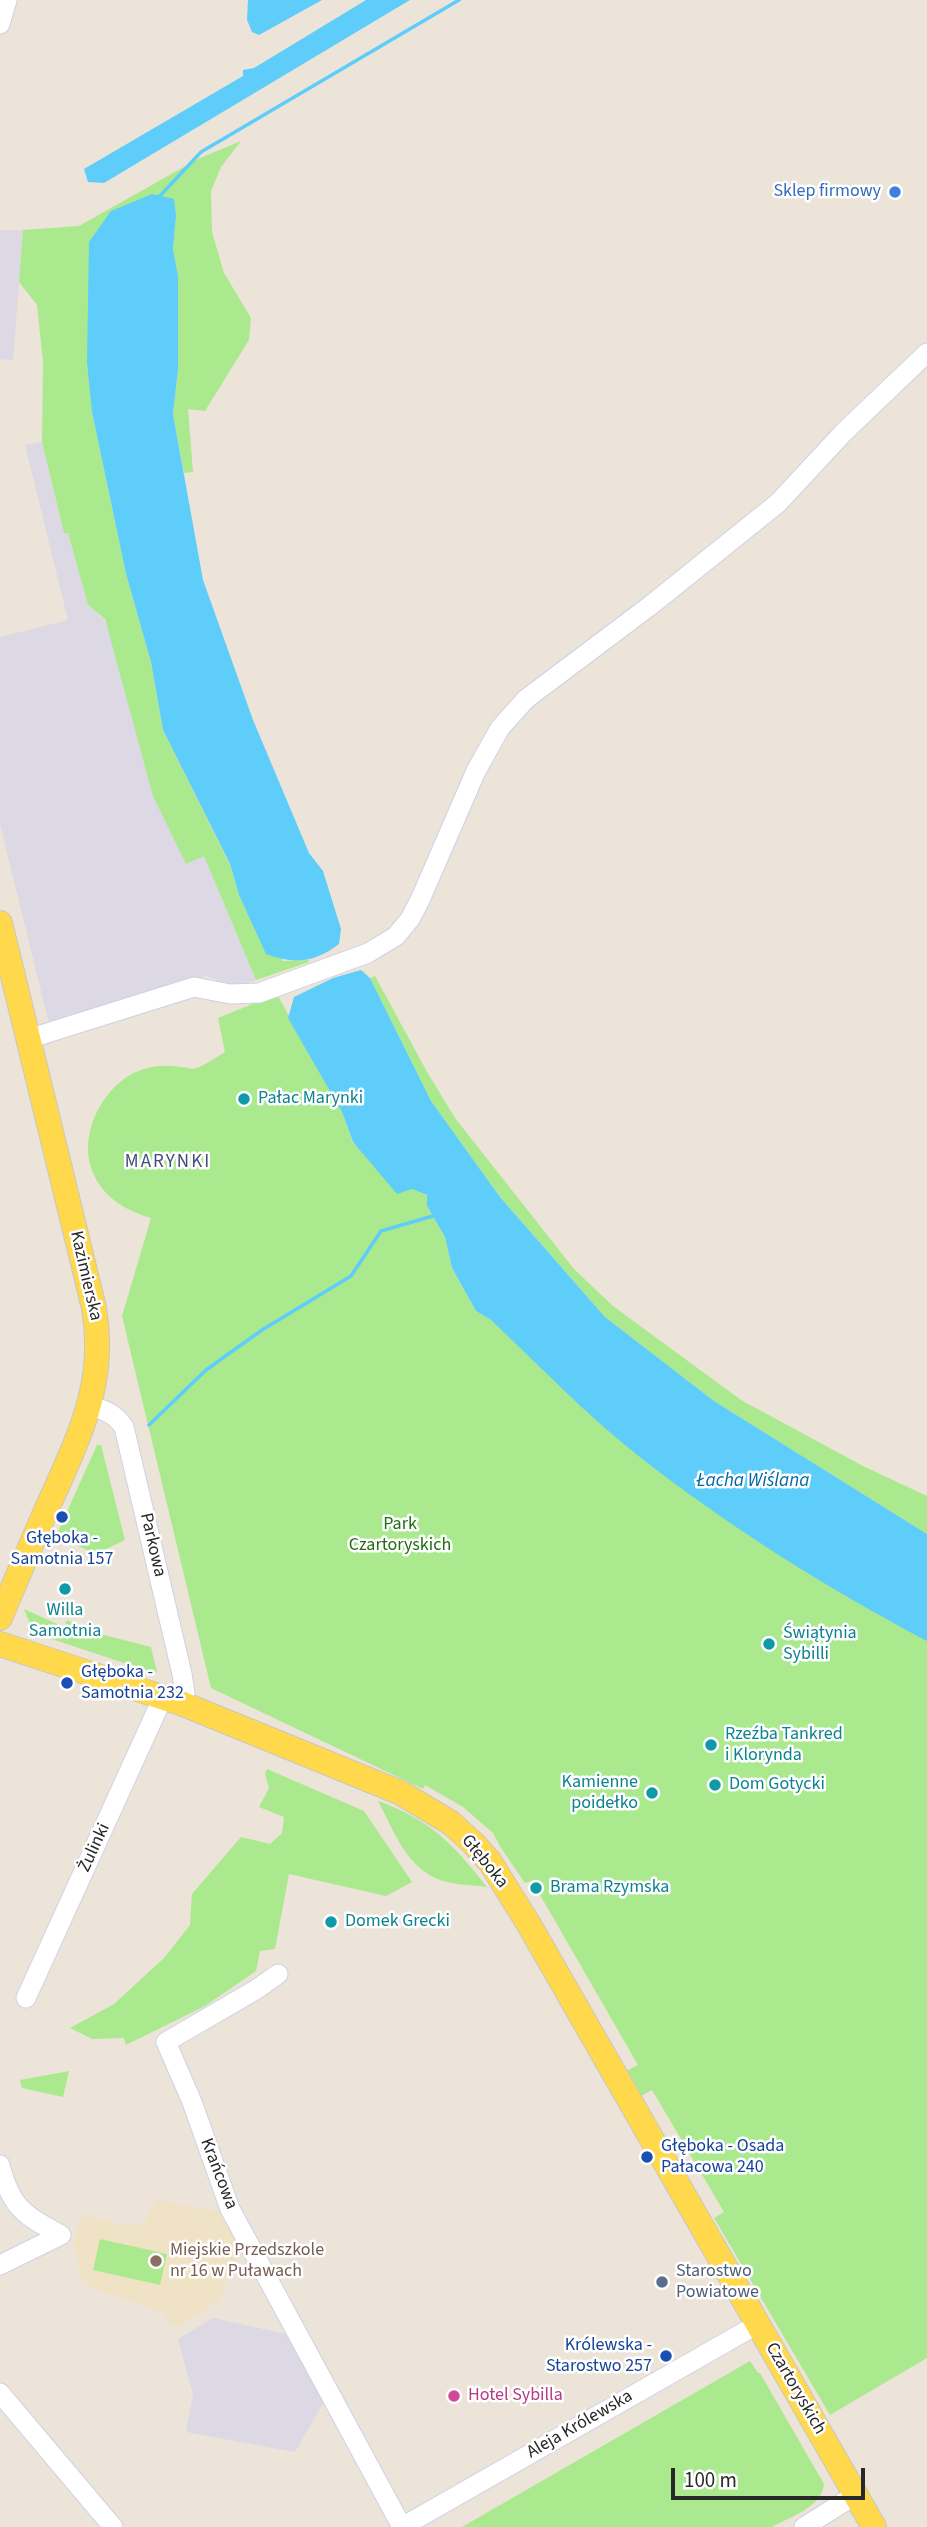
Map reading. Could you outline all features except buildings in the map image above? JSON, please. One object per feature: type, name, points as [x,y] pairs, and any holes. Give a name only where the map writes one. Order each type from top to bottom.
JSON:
[{"type":"main road","name":"Kazimierska","points":[[0,923],[98,1330],[97,1372],[90,1406],[0,1618]]},
{"type":"main road","name":"Głęboka","points":[[0,1644],[173,1700],[401,1793],[451,1823],[490,1862],[509,1891],[758,2324]]},
{"type":"main road","name":"Czartoryskich","points":[[758,2324],[874,2527]]},
{"type":"street","points":[[0,23],[7,0]]},
{"type":"street","points":[[28,1039],[194,987],[230,994],[259,993],[368,953],[396,936],[410,919],[476,771],[500,728],[526,699],[652,606],[778,503],[844,432],[927,353]]},
{"type":"street","name":"Parkowa","points":[[90,1406],[117,1418],[124,1427],[183,1674],[185,1693],[173,1700]]},
{"type":"street","name":"Żulinki","points":[[26,1998],[173,1700]]},
{"type":"street","name":"Krańcowa","points":[[278,1974],[166,2042],[230,2209],[402,2527]]},
{"type":"street","points":[[0,2165],[19,2210],[61,2235],[0,2265]]},
{"type":"street","name":"Aleja Królewska","points":[[402,2527],[758,2324]]},
{"type":"street","points":[[0,2393],[113,2527]]},
{"type":"street","points":[[804,2527],[855,2495]]},
{"type":"shaded area","points":[[0,230],[23,230],[13,360],[0,359]]},
{"type":"shaded area","points":[[42,442],[64,533],[68,533],[88,605],[104,619],[186,863],[204,855],[256,980],[236,987],[206,976],[50,1028],[0,824],[0,637],[68,620],[25,445]]},
{"type":"shaded area","name":"Miejskie Przedszkole nr 16 w Puławach","points":[[157,2200],[220,2212],[239,2247],[235,2265],[229,2265],[221,2303],[211,2301],[209,2309],[178,2327],[171,2326],[164,2313],[88,2286],[81,2278],[74,2244],[81,2215],[128,2226],[129,2223],[144,2226],[147,2214]]},
{"type":"shaded area","points":[[213,2318],[286,2334],[324,2402],[295,2452],[186,2432],[193,2395],[178,2339]]},
{"type":"green space","points":[[241,141],[221,167],[211,191],[212,232],[224,273],[251,318],[249,340],[205,411],[188,409],[193,472],[184,473],[173,414],[178,370],[178,276],[173,249],[176,216],[92,412],[126,574],[151,662],[163,730],[230,865],[239,895],[283,961],[309,962],[256,980],[204,856],[186,864],[153,796],[105,619],[88,605],[68,533],[64,533],[42,442],[43,362],[37,305],[19,282],[23,230],[79,226],[198,159]]},
{"type":"green space","points":[[375,976],[455,1118],[574,1269],[613,1306],[741,1400],[863,1466],[927,1496],[927,1534],[714,1401],[605,1317],[500,1197],[431,1101],[370,978]]},
{"type":"green space","name":"Park Czartoryskich","points":[[277,994],[342,1112],[353,1143],[412,1189],[427,1195],[427,1206],[445,1237],[452,1268],[476,1311],[927,1622],[927,2358],[830,2415],[714,2218],[724,2212],[652,2090],[641,2096],[626,2071],[638,2065],[536,1888],[531,1881],[525,1883],[493,1833],[463,1807],[425,1785],[423,1789],[211,1688],[122,1316],[151,1218],[122,1205],[99,1184],[90,1164],[89,1135],[100,1107],[119,1083],[131,1075],[157,1066],[192,1069],[200,1067],[225,1052],[218,1018]]},
{"type":"green space","points":[[97,1445],[101,1445],[125,1540],[96,1554],[56,1536]]},
{"type":"green space","points":[[24,1609],[64,1627],[67,1620],[92,1632],[151,1647],[157,1672],[34,1633]]},
{"type":"green space","points":[[267,1769],[364,1811],[412,1882],[386,1896],[289,1874],[275,1949],[260,1951],[256,1971],[205,2006],[126,2045],[124,2038],[92,2039],[70,2028],[114,2004],[164,1958],[190,1925],[192,1894],[241,1837],[270,1844],[282,1833],[284,1817],[259,1807],[269,1788],[265,1774]]},
{"type":"green space","points":[[378,1801],[413,1816],[440,1835],[487,1887],[443,1881],[420,1868],[396,1837]]},
{"type":"green space","points":[[69,2071],[63,2097],[22,2088],[20,2080]]},
{"type":"green space","points":[[100,2239],[167,2254],[160,2285],[93,2270]]},
{"type":"green space","points":[[750,2361],[760,2373],[824,2484],[818,2499],[804,2510],[772,2527],[462,2527]]},
{"type":"water","points":[[248,0],[322,0],[259,35],[252,32],[247,20]]},
{"type":"water","points":[[366,0],[410,0],[104,183],[88,182],[84,169],[243,76],[243,70],[254,68]]},
{"type":"water","points":[[152,194],[174,199],[176,216],[173,249],[178,276],[178,370],[173,414],[203,580],[253,720],[309,853],[323,871],[341,929],[339,944],[322,955],[304,960],[286,960],[266,954],[239,895],[230,864],[163,730],[151,662],[126,574],[92,412],[87,362],[89,242],[111,211]]},
{"type":"water","name":"Łacha Wiślana","points":[[361,970],[370,978],[431,1101],[500,1197],[605,1317],[714,1401],[927,1534],[927,1641],[777,1554],[670,1480],[598,1422],[491,1320],[476,1311],[452,1268],[445,1237],[427,1206],[427,1195],[412,1189],[397,1194],[353,1142],[342,1112],[288,1018],[294,997],[333,978]]},
{"type":"waterway","points":[[158,198],[201,152],[459,0]]},
{"type":"waterway","points":[[149,1425],[206,1370],[262,1330],[351,1276],[381,1231],[433,1216]]},
{"type":"place","name":"Sklep firmowy","points":[[895,192]]},
{"type":"place","name":"Pałac Marynki","points":[[244,1099]]},
{"type":"place","name":"Głęboka - Samotnia 157","points":[[62,1517]]},
{"type":"place","name":"Willa Samotnia","points":[[65,1589]]},
{"type":"place","name":"Świątynia Sybilli","points":[[769,1644]]},
{"type":"place","name":"Głęboka - Samotnia 232","points":[[67,1683]]},
{"type":"place","name":"Rzeźba Tankred i Klorynda","points":[[711,1745]]},
{"type":"place","name":"Dom Gotycki","points":[[715,1785]]},
{"type":"place","name":"Kamienne poidełko","points":[[652,1793]]},
{"type":"place","name":"Brama Rzymska","points":[[536,1888]]},
{"type":"place","name":"Domek Grecki","points":[[331,1922]]},
{"type":"place","name":"Głęboka - Osada Pałacowa 240","points":[[647,2157]]},
{"type":"place","name":"Miejskie Przedszkole nr 16 w Puławach","points":[[156,2261]]},
{"type":"place","name":"Starostwo Powiatowe","points":[[662,2282]]},
{"type":"place","name":"Królewska - Starostwo 257","points":[[666,2356]]},
{"type":"place","name":"Hotel Sybilla","points":[[454,2396]]},
{"type":"district","name":"MARYNKI","points":[[168,1163]]}]
